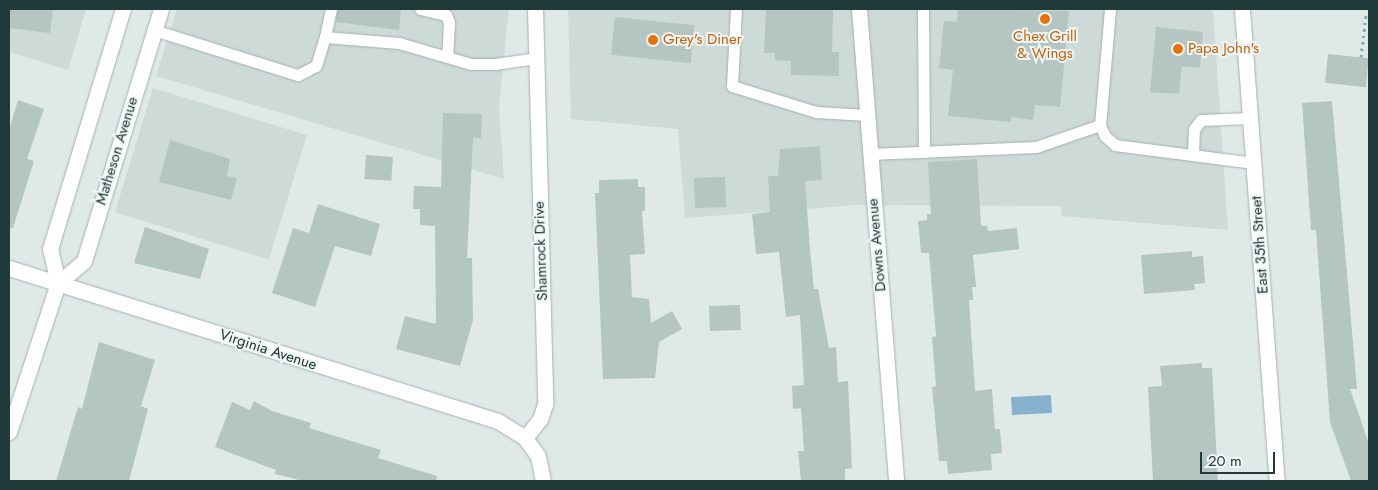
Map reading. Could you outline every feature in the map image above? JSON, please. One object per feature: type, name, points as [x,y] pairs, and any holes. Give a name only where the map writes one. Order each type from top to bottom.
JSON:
[{"type":"street","points":[[9,432],[58,283],[50,249],[123,9]]},
{"type":"street","name":"Matheson Avenue","points":[[58,283],[84,261],[161,9]]},
{"type":"street","name":"Shamrock Drive","points":[[525,438],[540,419],[545,404],[535,9]]},
{"type":"street","name":"Downs Avenue","points":[[859,9],[896,481]]},
{"type":"street","name":"East 35th Street","points":[[1242,9],[1277,481]]},
{"type":"street","name":"Virginia Avenue","points":[[9,268],[498,421],[525,438]]},
{"type":"street","points":[[525,438],[538,456],[543,481]]},
{"type":"lane","points":[[154,30],[298,75],[316,66],[331,9]]},
{"type":"lane","points":[[420,9],[446,15],[449,22],[447,56]]},
{"type":"lane","points":[[736,9],[732,86],[816,112],[867,114]]},
{"type":"lane","points":[[923,9],[924,152]]},
{"type":"lane","points":[[1110,9],[1100,125],[1115,145],[1254,163]]},
{"type":"lane","points":[[325,37],[399,44],[487,64],[536,58]]},
{"type":"lane","points":[[1193,155],[1194,129],[1202,120],[1250,118]]},
{"type":"lane","points":[[870,154],[1036,147],[1100,125]]},
{"type":"path","points":[[1361,57],[1366,15]]},
{"type":"shaded area","points":[[9,9],[86,9],[68,70],[9,52]]},
{"type":"shaded area","points":[[177,9],[509,9],[499,106],[504,179],[156,76]]},
{"type":"shaded area","points":[[568,9],[1213,9],[1228,230],[1062,216],[1061,206],[856,205],[685,218],[678,129],[571,119]]},
{"type":"shaded area","points":[[153,88],[307,135],[269,259],[115,212]]},
{"type":"water","points":[[1051,395],[1052,413],[1012,415],[1011,397]]},
{"type":"building","points":[[9,9],[53,9],[50,33],[9,28]]},
{"type":"building","points":[[338,9],[401,9],[399,30],[336,22]]},
{"type":"building","points":[[766,9],[833,9],[832,52],[839,52],[839,76],[791,75],[791,61],[775,60],[775,53],[764,53]]},
{"type":"building","points":[[958,9],[1069,11],[1060,107],[1035,105],[1033,120],[1011,117],[1011,122],[948,116],[953,70],[939,68],[944,21],[957,22]]},
{"type":"building","name":"Grey's Diner","points":[[615,17],[695,25],[691,63],[611,55]]},
{"type":"building","name":"Papa John's","points":[[1156,27],[1203,32],[1200,68],[1182,66],[1179,94],[1150,92]]},
{"type":"building","points":[[1328,54],[1369,58],[1366,87],[1325,83]]},
{"type":"building","points":[[18,100],[44,109],[27,159],[34,161],[13,228],[9,228],[9,130]]},
{"type":"building","points":[[1332,101],[1357,389],[1350,389],[1369,444],[1369,481],[1351,481],[1330,422],[1316,230],[1311,230],[1302,103]]},
{"type":"building","points":[[443,113],[482,114],[481,138],[473,138],[467,258],[472,258],[473,320],[460,366],[396,349],[405,316],[436,324],[435,226],[420,225],[420,209],[413,209],[414,186],[441,187]]},
{"type":"building","points":[[170,140],[230,159],[227,176],[237,178],[231,200],[159,182]]},
{"type":"building","points":[[820,146],[822,180],[805,181],[810,249],[814,289],[818,289],[829,348],[836,347],[838,382],[848,381],[852,468],[845,469],[845,481],[801,481],[798,451],[804,451],[801,408],[793,409],[792,386],[804,385],[800,315],[786,317],[779,252],[756,254],[752,214],[770,212],[768,176],[778,176],[780,149]]},
{"type":"building","points":[[366,155],[393,157],[391,181],[364,179]]},
{"type":"building","points":[[977,159],[981,226],[987,226],[988,231],[1017,228],[1019,249],[973,255],[976,287],[972,287],[973,300],[969,300],[975,391],[992,389],[995,429],[1000,429],[1002,453],[991,454],[992,470],[948,474],[947,461],[939,461],[932,387],[936,386],[932,337],[936,336],[929,253],[921,253],[918,221],[927,220],[927,214],[931,214],[928,162]]},
{"type":"building","points":[[725,177],[726,207],[695,208],[694,178]]},
{"type":"building","points":[[638,179],[638,187],[645,187],[645,211],[642,211],[645,254],[630,255],[632,297],[649,299],[651,323],[672,311],[682,329],[659,342],[655,378],[603,379],[595,193],[599,193],[599,180]]},
{"type":"building","points":[[318,204],[380,224],[371,256],[335,246],[315,307],[272,293],[293,228],[309,233]]},
{"type":"building","points":[[145,227],[209,249],[200,279],[134,263]]},
{"type":"building","points":[[1192,251],[1192,257],[1203,256],[1205,283],[1194,284],[1195,290],[1144,294],[1141,255]]},
{"type":"building","points":[[740,305],[741,330],[710,331],[709,306]]},
{"type":"building","points":[[99,342],[155,360],[141,406],[148,409],[129,481],[56,481],[78,407],[82,409]]},
{"type":"building","points":[[1202,363],[1202,368],[1212,368],[1218,481],[1153,481],[1148,387],[1162,386],[1160,366]]},
{"type":"building","points":[[254,401],[272,411],[311,423],[309,428],[381,450],[378,458],[437,476],[436,481],[303,481],[275,474],[276,470],[215,447],[232,402],[250,410]]},
{"type":"place","name":"Chex Grill & Wings","points":[[1045,19]]},
{"type":"place","name":"Grey's Diner","points":[[653,40]]},
{"type":"place","name":"Papa John's","points":[[1178,49]]}]
